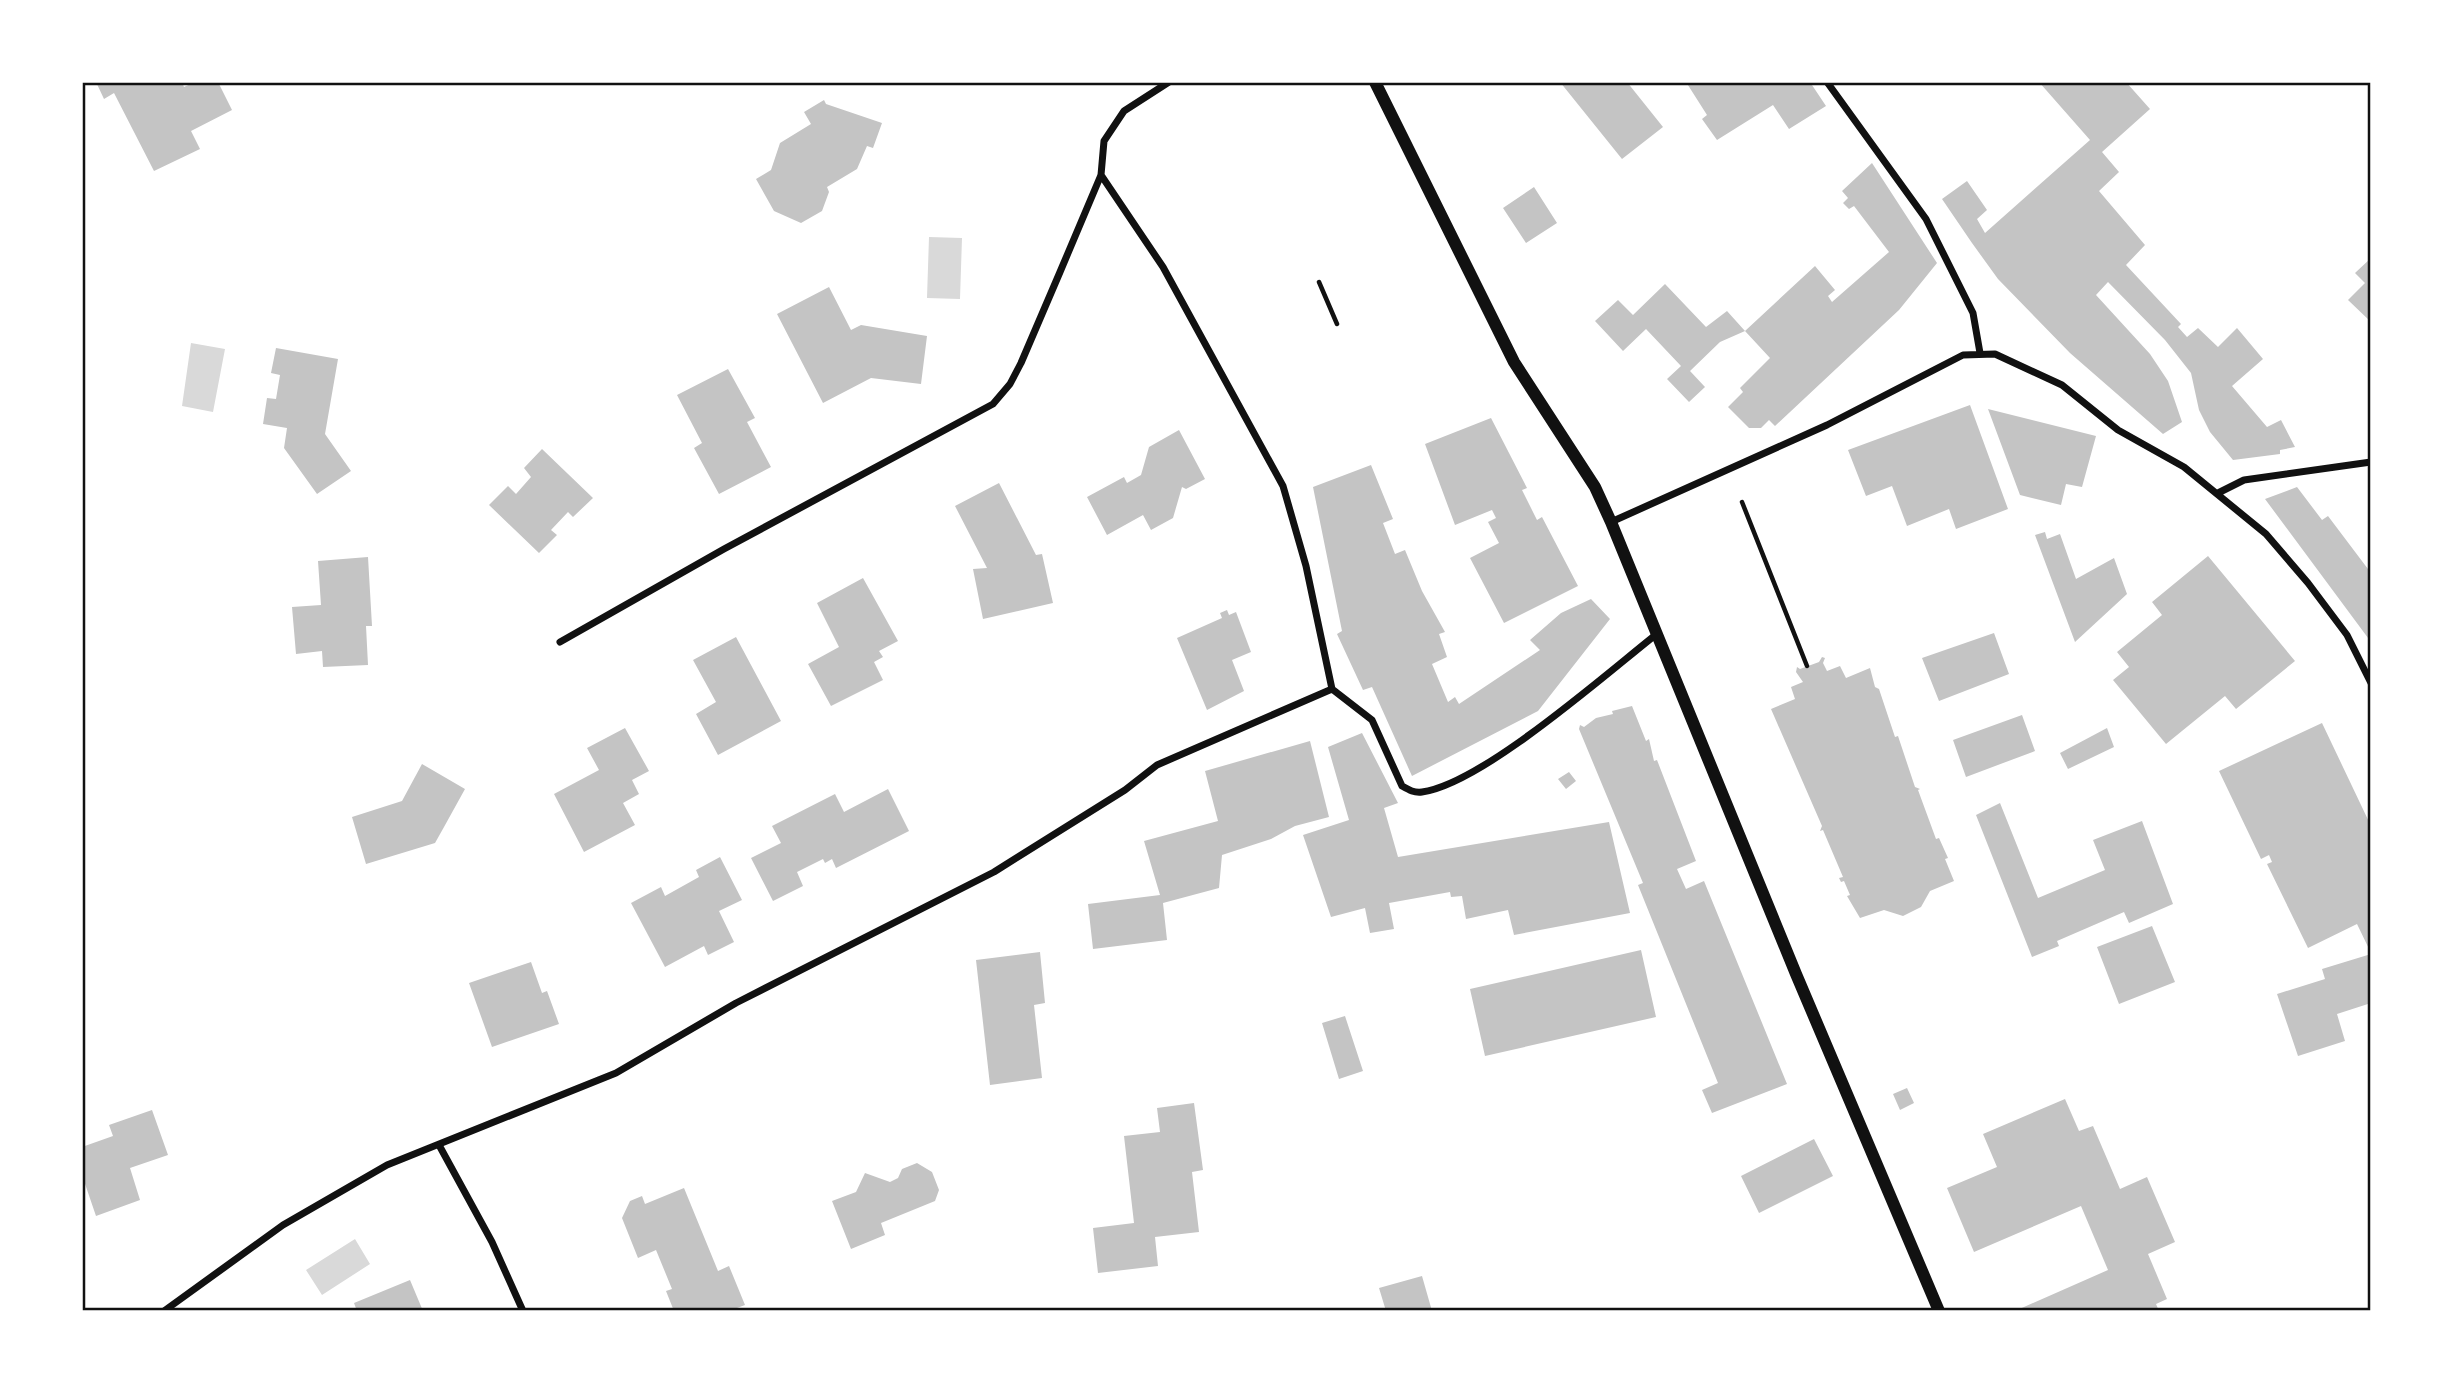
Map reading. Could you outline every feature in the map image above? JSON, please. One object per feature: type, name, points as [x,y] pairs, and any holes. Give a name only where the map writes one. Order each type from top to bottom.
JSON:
[{"type":"street","points":[[560,642],[724,549],[993,404],[1010,384],[1021,363],[1101,175],[1104,141],[1124,111],[1169,82]]},
{"type":"street","points":[[1376,82],[1514,362],[1595,487],[1658,632],[1796,974],[1939,1311]]},
{"type":"street","points":[[1827,82],[1926,219],[1973,313],[1980,353]]},
{"type":"street","points":[[1101,175],[1163,267],[1283,486],[1307,566],[1332,689],[1372,720],[1402,786],[1412,792],[1444,786],[1488,762],[1553,716],[1658,632]]},
{"type":"street","points":[[1611,522],[1815,430],[1964,355],[1995,354],[2062,385],[2118,430],[2184,467],[2266,534],[2308,583],[2347,635],[2371,683]]},
{"type":"street","points":[[2218,493],[2244,480],[2371,462]]},
{"type":"street","points":[[164,1311],[317,1203],[387,1165],[615,1073],[736,1003],[994,872],[1115,796],[1157,765],[1332,689]]},
{"type":"street","points":[[439,1145],[492,1242],[523,1311]]},
{"type":"path","points":[[1319,282],[1337,324]]},
{"type":"path","points":[[1742,502],[1807,666]]},
{"type":"shaded area","points":[[929,237],[962,238],[960,299],[927,298]]},
{"type":"shaded area","points":[[191,343],[225,349],[213,412],[182,406]]},
{"type":"shaded area","points":[[355,1239],[370,1264],[322,1295],[306,1270]]},
{"type":"building","points":[[96,82],[182,82],[184,87],[195,82],[218,82],[232,110],[191,131],[200,149],[154,171],[114,93],[104,99]]},
{"type":"building","points":[[1560,82],[1627,82],[1663,127],[1622,159]]},
{"type":"building","points":[[1686,82],[1810,82],[1826,106],[1789,129],[1773,105],[1717,140],[1702,119],[1707,115]]},
{"type":"building","points":[[2039,82],[2126,82],[2150,109],[2102,152],[2119,172],[2099,191],[2145,245],[2126,265],[2181,324],[2178,327],[2187,337],[2198,328],[2218,347],[2237,328],[2263,359],[2232,386],[2267,427],[2281,420],[2295,447],[2280,450],[2280,454],[2233,460],[2210,432],[2199,410],[2191,373],[2165,340],[2108,282],[2096,295],[2150,354],[2168,381],[2182,422],[2163,434],[2070,353],[1998,279],[1972,243],[1942,199],[1967,181],[1987,210],[1977,219],[1985,233],[2090,140]]},
{"type":"building","points":[[824,100],[826,104],[882,123],[873,148],[867,146],[857,169],[827,187],[829,192],[822,211],[801,223],[774,211],[756,179],[771,170],[780,143],[811,124],[804,112]]},
{"type":"building","points":[[1872,163],[1937,263],[1899,310],[1775,426],[1769,420],[1761,428],[1749,428],[1728,407],[1743,392],[1740,388],[1770,358],[1745,331],[1815,266],[1835,290],[1828,296],[1832,302],[1889,252],[1854,206],[1849,209],[1843,203],[1848,198],[1842,191]]},
{"type":"building","points":[[1534,187],[1557,223],[1526,243],[1503,208]]},
{"type":"building","points":[[2371,258],[2371,322],[2348,300],[2365,283],[2355,273]]},
{"type":"building","points":[[1665,284],[1706,327],[1727,311],[1745,331],[1720,342],[1690,371],[1705,387],[1689,402],[1667,379],[1681,366],[1646,329],[1623,351],[1595,321],[1618,300],[1633,315]]},
{"type":"building","points":[[829,287],[851,330],[861,325],[927,336],[921,384],[871,378],[823,403],[777,314]]},
{"type":"building","points":[[276,348],[338,359],[325,434],[351,471],[317,494],[284,448],[287,428],[263,424],[267,398],[276,399],[280,375],[271,373]]},
{"type":"building","points":[[728,369],[755,418],[747,422],[771,467],[719,494],[694,448],[702,443],[677,395]]},
{"type":"building","points":[[1970,405],[2008,509],[1956,529],[1949,509],[1907,526],[1892,486],[1866,496],[1848,450]]},
{"type":"building","points":[[1988,409],[2096,436],[2082,487],[2066,484],[2061,505],[2020,495]]},
{"type":"building","points":[[1491,418],[1527,488],[1522,490],[1537,520],[1542,517],[1578,586],[1504,623],[1470,558],[1499,543],[1488,522],[1496,518],[1492,510],[1455,525],[1425,444]]},
{"type":"building","points":[[1179,430],[1205,479],[1186,489],[1182,487],[1173,518],[1151,530],[1143,515],[1107,535],[1087,497],[1124,477],[1127,483],[1141,475],[1149,447]]},
{"type":"building","points":[[542,449],[593,498],[573,517],[568,512],[551,530],[557,535],[539,553],[489,505],[508,486],[516,494],[531,477],[524,468]]},
{"type":"building","points":[[1371,465],[1393,519],[1383,523],[1395,554],[1405,550],[1422,591],[1445,632],[1439,634],[1447,657],[1432,664],[1448,702],[1455,697],[1459,704],[1540,650],[1530,640],[1561,613],[1591,599],[1610,619],[1538,711],[1412,776],[1372,687],[1363,690],[1337,634],[1342,631],[1313,487]]},
{"type":"building","points":[[999,483],[1036,555],[1042,554],[1053,603],[983,619],[973,569],[987,568],[955,506]]},
{"type":"building","points":[[2297,487],[2322,520],[2328,516],[2371,573],[2371,642],[2265,499]]},
{"type":"building","points":[[2045,532],[2047,539],[2060,534],[2076,579],[2114,558],[2127,594],[2075,642],[2035,535]]},
{"type":"building","points":[[2208,556],[2295,661],[2236,709],[2225,696],[2166,744],[2113,680],[2129,667],[2117,652],[2162,615],[2152,602]]},
{"type":"building","points":[[368,557],[372,626],[366,626],[368,665],[323,667],[322,651],[296,654],[292,607],[321,605],[318,561]]},
{"type":"building","points":[[863,578],[898,641],[879,651],[883,657],[874,662],[883,680],[831,706],[808,664],[839,647],[817,603]]},
{"type":"building","points":[[1227,610],[1229,615],[1236,612],[1251,652],[1232,660],[1244,691],[1207,710],[1177,638],[1222,618],[1220,613]]},
{"type":"building","points":[[1994,633],[2009,674],[1939,701],[1922,658]]},
{"type":"building","points":[[736,637],[781,721],[718,755],[696,714],[716,702],[693,660]]},
{"type":"building","points":[[1822,657],[1825,658],[1823,663],[1827,671],[1840,666],[1846,678],[1870,668],[1895,737],[1898,736],[1915,787],[1920,789],[1918,790],[1936,839],[1939,838],[1948,858],[1945,859],[1954,881],[1930,891],[1921,907],[1903,916],[1884,910],[1860,918],[1847,896],[1850,895],[1844,881],[1841,882],[1839,878],[1843,877],[1823,830],[1820,831],[1822,826],[1771,709],[1795,699],[1791,687],[1803,682],[1796,672],[1797,667],[1800,669],[1819,662]]},
{"type":"building","points":[[1632,706],[1646,741],[1649,739],[1654,761],[1657,760],[1696,861],[1677,869],[1686,889],[1704,881],[1787,1084],[1712,1113],[1702,1090],[1718,1083],[1638,885],[1643,883],[1579,729],[1580,725],[1584,727],[1596,718],[1613,714],[1612,711]]},
{"type":"building","points":[[2022,715],[2035,751],[1966,777],[1953,740]]},
{"type":"building","points":[[2322,723],[2371,826],[2371,953],[2357,924],[2308,948],[2267,864],[2272,862],[2269,855],[2261,859],[2219,771]]},
{"type":"building","points":[[625,728],[649,771],[632,780],[639,794],[623,803],[635,825],[584,852],[554,794],[599,770],[587,748]]},
{"type":"building","points":[[2107,728],[2114,747],[2068,769],[2060,753]]},
{"type":"building","points":[[1362,733],[1398,803],[1384,808],[1398,857],[1609,822],[1630,913],[1514,935],[1508,910],[1466,919],[1462,896],[1451,897],[1450,892],[1389,903],[1394,929],[1370,933],[1365,908],[1331,917],[1303,835],[1349,820],[1328,747]]},
{"type":"building","points":[[1310,741],[1329,817],[1295,826],[1271,839],[1222,855],[1219,888],[1163,903],[1167,940],[1093,949],[1088,904],[1160,895],[1144,841],[1218,821],[1205,771]]},
{"type":"building","points":[[422,764],[465,789],[444,827],[435,843],[366,864],[352,817],[402,801]]},
{"type":"building","points":[[1569,772],[1576,781],[1566,789],[1558,779]]},
{"type":"building","points":[[888,789],[909,831],[836,868],[832,859],[825,863],[823,859],[797,872],[803,886],[773,901],[751,858],[781,843],[772,826],[835,794],[844,812]]},
{"type":"building","points":[[2000,803],[2038,898],[2105,870],[2093,840],[2142,821],[2173,904],[2129,923],[2124,912],[2057,941],[2059,946],[2032,957],[1976,815]]},
{"type":"building","points":[[720,857],[742,900],[719,911],[734,942],[708,955],[704,946],[665,967],[631,903],[661,887],[665,896],[699,877],[696,870]]},
{"type":"building","points":[[2152,926],[2175,982],[2119,1004],[2097,947]]},
{"type":"building","points":[[1641,950],[1656,1017],[1485,1056],[1470,989]]},
{"type":"building","points":[[1040,952],[1045,1003],[1034,1005],[1042,1078],[990,1085],[976,960]]},
{"type":"building","points":[[2371,954],[2371,1003],[2337,1014],[2345,1041],[2298,1056],[2277,994],[2325,979],[2322,969]]},
{"type":"building","points":[[531,962],[542,993],[547,991],[559,1024],[492,1047],[469,983]]},
{"type":"building","points":[[1345,1016],[1363,1071],[1339,1079],[1322,1023]]},
{"type":"building","points":[[1907,1088],[1914,1103],[1900,1110],[1893,1094]]},
{"type":"building","points":[[2065,1099],[2079,1131],[2093,1126],[2120,1189],[2147,1177],[2175,1242],[2148,1254],[2167,1299],[2156,1304],[2159,1311],[2015,1311],[2108,1270],[2081,1206],[1974,1252],[1947,1188],[1997,1167],[1983,1134]]},
{"type":"building","points":[[1194,1103],[1203,1170],[1192,1172],[1199,1232],[1155,1237],[1158,1266],[1098,1273],[1093,1228],[1134,1223],[1124,1136],[1160,1132],[1157,1108]]},
{"type":"building","points":[[152,1110],[168,1155],[130,1168],[140,1200],[96,1216],[82,1175],[82,1147],[113,1136],[109,1125]]},
{"type":"building","points":[[1814,1139],[1833,1176],[1759,1213],[1741,1176]]},
{"type":"building","points":[[917,1163],[932,1172],[939,1190],[935,1201],[881,1223],[885,1235],[851,1249],[832,1201],[856,1192],[865,1173],[890,1182],[898,1178],[902,1169]]},
{"type":"building","points":[[684,1188],[718,1271],[729,1266],[745,1305],[729,1311],[674,1311],[666,1291],[672,1289],[656,1250],[638,1258],[622,1218],[630,1201],[642,1196],[645,1204]]},
{"type":"building","points":[[1422,1276],[1432,1311],[1386,1311],[1379,1288]]},
{"type":"building","points":[[410,1280],[423,1311],[357,1311],[354,1303]]}]
